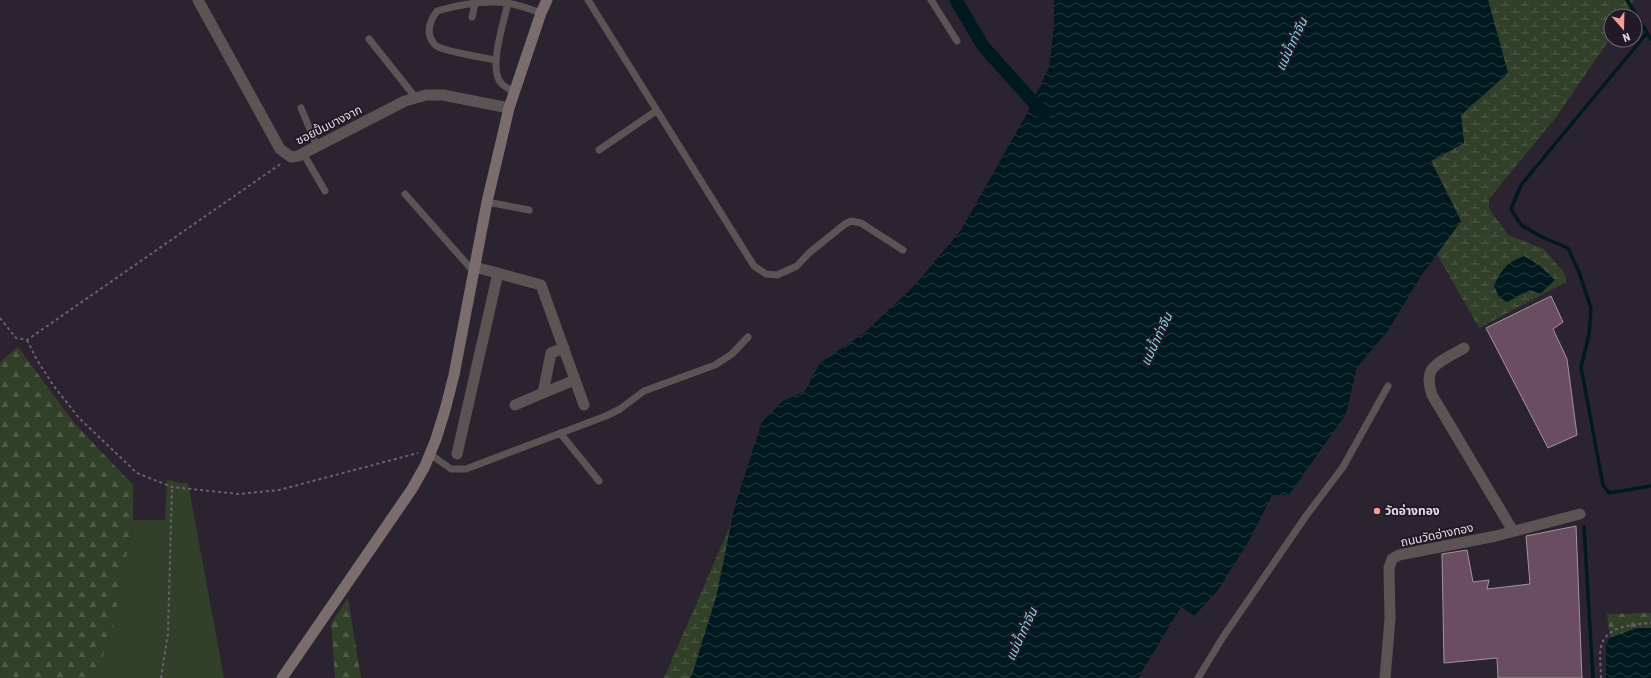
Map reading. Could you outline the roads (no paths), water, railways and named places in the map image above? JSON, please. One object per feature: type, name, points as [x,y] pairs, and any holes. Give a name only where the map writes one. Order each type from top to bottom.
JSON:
[{"type":"main road","points":[[282,678],[412,489],[431,452],[445,410],[454,375],[487,202],[509,108],[541,13],[547,0]]},
{"type":"street","name":"ซอยปั้มบางจาก","points":[[198,0],[280,149],[291,157],[303,153],[405,101],[426,95],[442,95],[509,108]]},
{"type":"street","points":[[474,269],[498,273],[541,285],[584,405]]},
{"type":"street","points":[[457,454],[498,273]]},
{"type":"street","points":[[543,393],[551,353],[564,348]]},
{"type":"street","points":[[1464,348],[1439,363],[1431,370],[1429,381],[1432,395],[1513,531]]},
{"type":"street","points":[[515,405],[575,380]]},
{"type":"street","name":"ถนนวัดอ่างทอง","points":[[1385,678],[1390,619],[1388,568],[1392,559],[1399,555],[1513,531],[1580,514]]},
{"type":"lane","points":[[588,0],[754,266],[766,274],[777,275],[797,266],[809,253],[845,224],[852,221],[861,223],[903,250]]},
{"type":"lane","points":[[931,0],[957,41]]},
{"type":"lane","points":[[496,60],[464,49],[436,46],[429,34],[431,20],[437,11],[452,6],[492,2],[508,3],[541,13]]},
{"type":"lane","points":[[508,3],[496,60],[496,71],[501,83],[514,92]]},
{"type":"lane","points":[[472,17],[475,4]]},
{"type":"lane","points":[[369,39],[416,98]]},
{"type":"lane","points":[[301,108],[317,146]]},
{"type":"lane","points":[[599,150],[656,111]]},
{"type":"lane","points":[[303,153],[325,191]]},
{"type":"lane","points":[[405,194],[474,269]]},
{"type":"lane","points":[[487,202],[529,210]]},
{"type":"lane","points":[[431,452],[451,468],[466,469],[606,416],[620,409],[644,391],[715,365],[732,354],[748,338]]},
{"type":"lane","points":[[1198,678],[1222,637],[1306,516],[1343,467],[1388,386]]},
{"type":"lane","points":[[560,433],[599,480]]},
{"type":"water","name":"แม่น้ำท่าจีน","points":[[1054,0],[1488,0],[1508,73],[1461,115],[1464,143],[1431,161],[1461,221],[1421,276],[1387,332],[1357,367],[1346,414],[1289,495],[1272,495],[1250,539],[1218,590],[1194,616],[1181,607],[1138,678],[690,678],[717,594],[735,505],[762,422],[783,401],[805,391],[820,363],[864,333],[914,286],[961,230],[1026,115],[1049,67],[1054,27]]},
{"type":"water","points":[[1524,256],[1539,265],[1555,280],[1540,294],[1530,290],[1507,302],[1499,297],[1494,286],[1505,267],[1518,258]]},
{"type":"water","points":[[1637,628],[1651,628],[1651,678],[1606,678],[1606,645],[1610,638]]},
{"type":"waterway","points":[[956,0],[983,46],[1044,114]]},
{"type":"waterway","points":[[1627,0],[1651,39]]},
{"type":"waterway","points":[[1647,33],[1521,185],[1511,209],[1521,225],[1542,237],[1568,248],[1579,272],[1591,308],[1589,335],[1581,367],[1603,485],[1609,493],[1651,486]]},
{"type":"waterway","points":[[1584,527],[1593,678]]},
{"type":"place","name":"วัดอ่างทอง","points":[[1377,511]]}]
